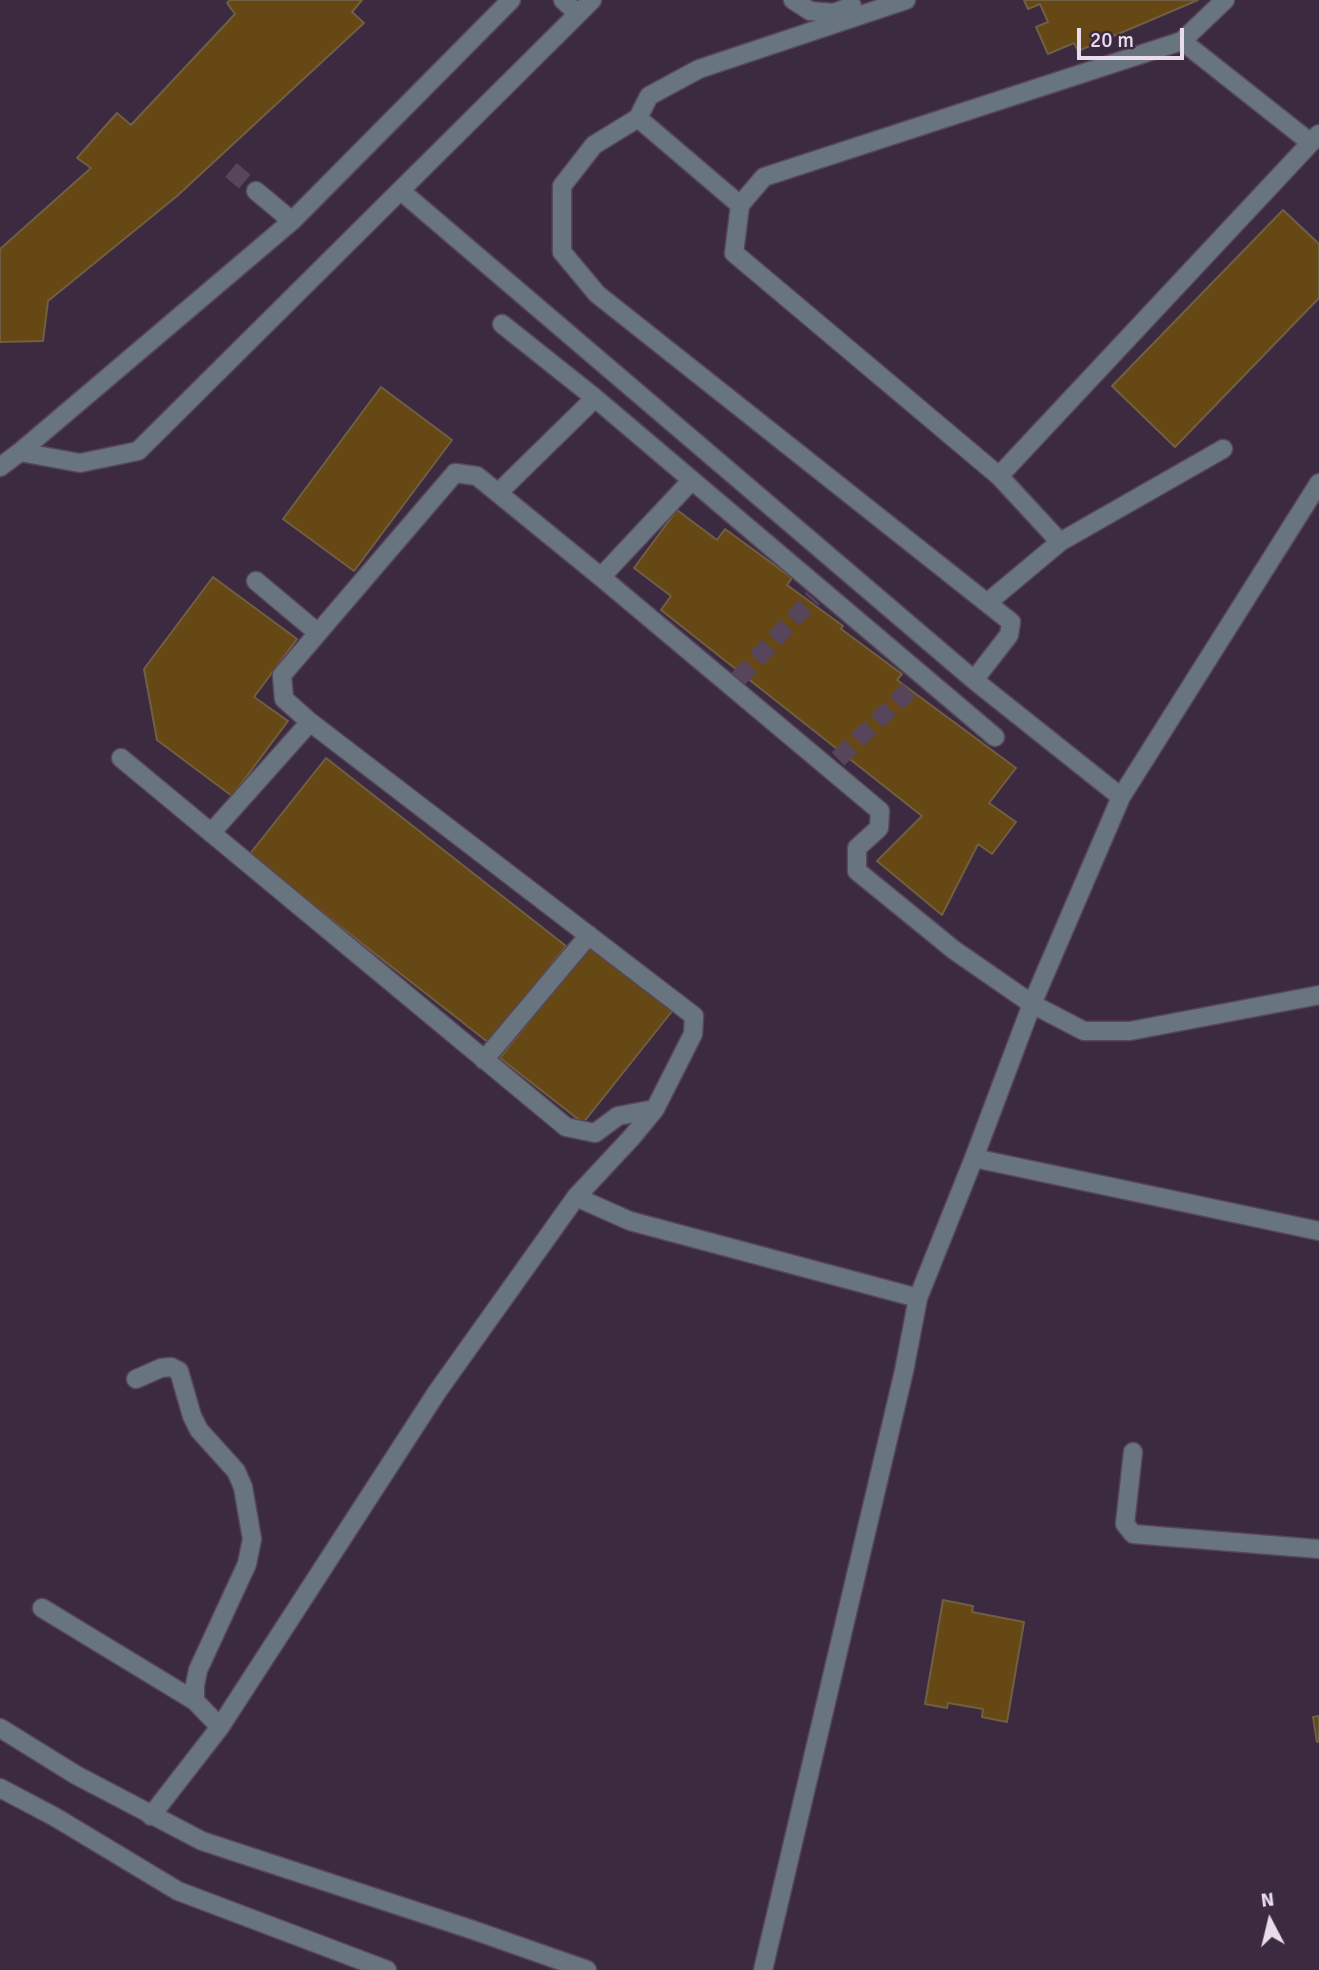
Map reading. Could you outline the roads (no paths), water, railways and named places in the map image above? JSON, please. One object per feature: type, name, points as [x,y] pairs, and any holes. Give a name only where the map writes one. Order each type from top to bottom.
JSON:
[{"type":"street","points":[[0,467],[292,221],[511,0]]},
{"type":"street","points":[[562,0],[578,14]]},
{"type":"street","points":[[20,452],[80,463],[138,452],[592,0]]},
{"type":"street","points":[[793,0],[810,11],[834,13],[868,0]]},
{"type":"street","points":[[906,0],[699,69],[649,96],[638,118],[594,145],[562,186],[562,252],[597,294],[1011,622],[1009,635],[974,680]]},
{"type":"street","points":[[1060,542],[999,476],[734,253],[740,205],[764,177],[1182,41],[1224,0]]},
{"type":"street","points":[[999,476],[1315,139],[1182,41]]},
{"type":"street","points":[[638,118],[740,205]]},
{"type":"street","points":[[256,191],[292,221]]},
{"type":"street","points":[[401,191],[974,680],[1121,797]]},
{"type":"street","points":[[502,324],[692,480],[817,594],[918,681],[995,737]]},
{"type":"street","points":[[498,493],[595,398]]},
{"type":"street","points":[[986,603],[1060,542],[1223,449]]},
{"type":"street","points":[[151,1816],[220,1727],[437,1392],[576,1197],[632,1137],[654,1109],[693,1034],[694,1016],[310,722],[284,699],[282,675],[455,473],[477,476],[834,764],[880,811],[878,828],[857,848],[857,871],[954,950],[1032,1004],[1084,1031],[1130,1031],[1319,995]]},
{"type":"street","points":[[601,577],[692,480]]},
{"type":"street","points":[[763,1970],[904,1371],[918,1298],[1032,1004],[1121,797],[1319,483]]},
{"type":"street","points":[[256,582],[318,633]]},
{"type":"street","points":[[211,833],[310,722]]},
{"type":"street","points":[[121,758],[566,1128],[595,1133],[618,1116],[654,1109]]},
{"type":"street","points":[[484,1060],[589,935]]},
{"type":"street","points":[[974,1158],[1319,1231]]},
{"type":"street","points":[[576,1197],[630,1221],[918,1298]]},
{"type":"street","points":[[136,1379],[161,1368],[171,1367],[179,1371],[192,1416],[199,1430],[236,1471],[243,1487],[252,1539],[247,1564],[198,1670],[195,1701]]},
{"type":"street","points":[[1133,1452],[1125,1524],[1133,1534],[1319,1549]]},
{"type":"street","points":[[42,1608],[195,1701],[220,1727]]},
{"type":"street","points":[[0,1728],[76,1775],[202,1841],[587,1970]]},
{"type":"street","points":[[0,1788],[55,1817],[178,1891],[387,1970]]},
{"type":"tunnel","points":[[231,170],[256,191]]},
{"type":"tunnel","points":[[738,679],[813,598]]},
{"type":"tunnel","points":[[838,759],[912,687]]}]
